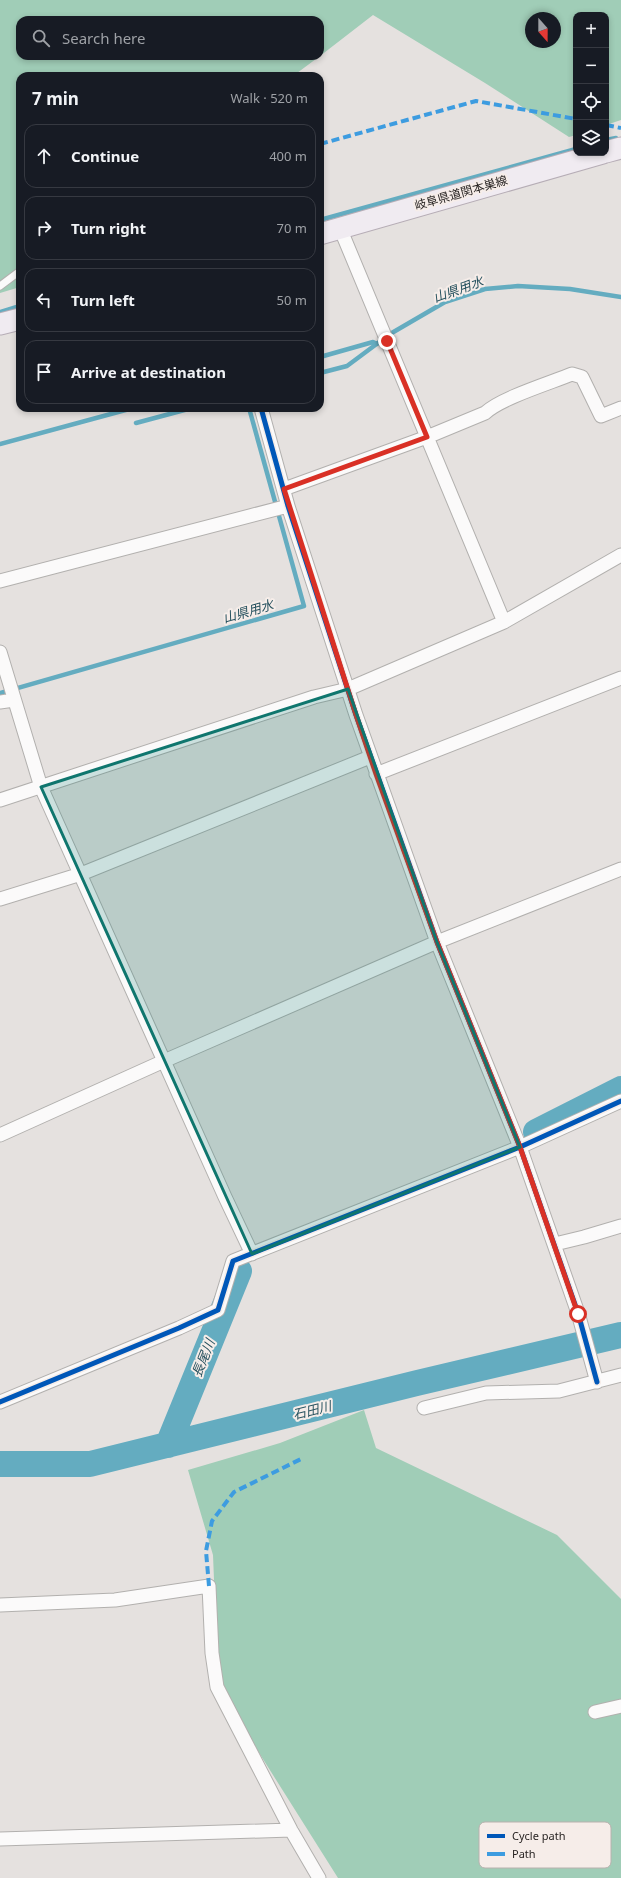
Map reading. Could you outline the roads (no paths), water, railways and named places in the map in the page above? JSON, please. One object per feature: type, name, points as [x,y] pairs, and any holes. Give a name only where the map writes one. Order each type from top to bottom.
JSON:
[{"type":"main road","points":[[609,151],[621,148]]},
{"type":"main road","name":"岐阜県道関本巣線","points":[[324,233],[592,156]]},
{"type":"main road","points":[[0,324],[16,320]]},
{"type":"street","points":[[340,228],[504,622]]},
{"type":"street","points":[[284,489],[427,437],[485,413],[490,408],[572,374],[582,377],[602,416],[621,408]]},
{"type":"street","points":[[262,412],[288,506],[370,757],[437,942],[520,1147],[555,1244],[578,1314],[597,1382]]},
{"type":"street","points":[[0,581],[288,506]]},
{"type":"street","points":[[0,800],[314,697],[348,689],[504,622],[621,555]]},
{"type":"street","points":[[0,652],[41,787],[252,1254]]},
{"type":"street","points":[[376,774],[621,678]]},
{"type":"street","points":[[0,702],[12,693]]},
{"type":"street","points":[[0,899],[81,874],[370,757]]},
{"type":"street","points":[[0,1135],[164,1061],[437,942],[621,869]]},
{"type":"street","points":[[0,1402],[180,1328],[218,1310],[233,1261],[520,1147],[621,1101]]},
{"type":"street","points":[[555,1244],[621,1226]]},
{"type":"street","points":[[424,1408],[486,1393],[559,1391],[621,1375]]},
{"type":"street","points":[[0,1605],[115,1600],[209,1586],[212,1653],[217,1686],[291,1830],[319,1878]]},
{"type":"street","points":[[595,1712],[621,1706]]},
{"type":"street","points":[[0,1839],[291,1830]]},
{"type":"lane","points":[[0,286],[16,274]]},
{"type":"waterway","points":[[609,139],[616,138]]},
{"type":"waterway","points":[[324,219],[573,150]]},
{"type":"waterway","name":"山県用水","points":[[324,372],[347,366],[390,334],[445,302],[485,289],[518,286],[570,289],[621,297]]},
{"type":"waterway","points":[[0,312],[16,307]]},
{"type":"waterway","points":[[324,356],[373,342],[377,344]]},
{"type":"waterway","points":[[0,444],[118,412]]},
{"type":"waterway","points":[[136,423],[177,412]]},
{"type":"waterway","name":"山県用水","points":[[0,693],[304,606],[250,412]]},
{"type":"waterway","name":"長尾川","points":[[536,1132],[621,1089]]},
{"type":"waterway","name":"長尾川","points":[[168,1445],[239,1271]]},
{"type":"waterway","name":"石田川","points":[[0,1464],[90,1464],[417,1383],[621,1335]]}]
